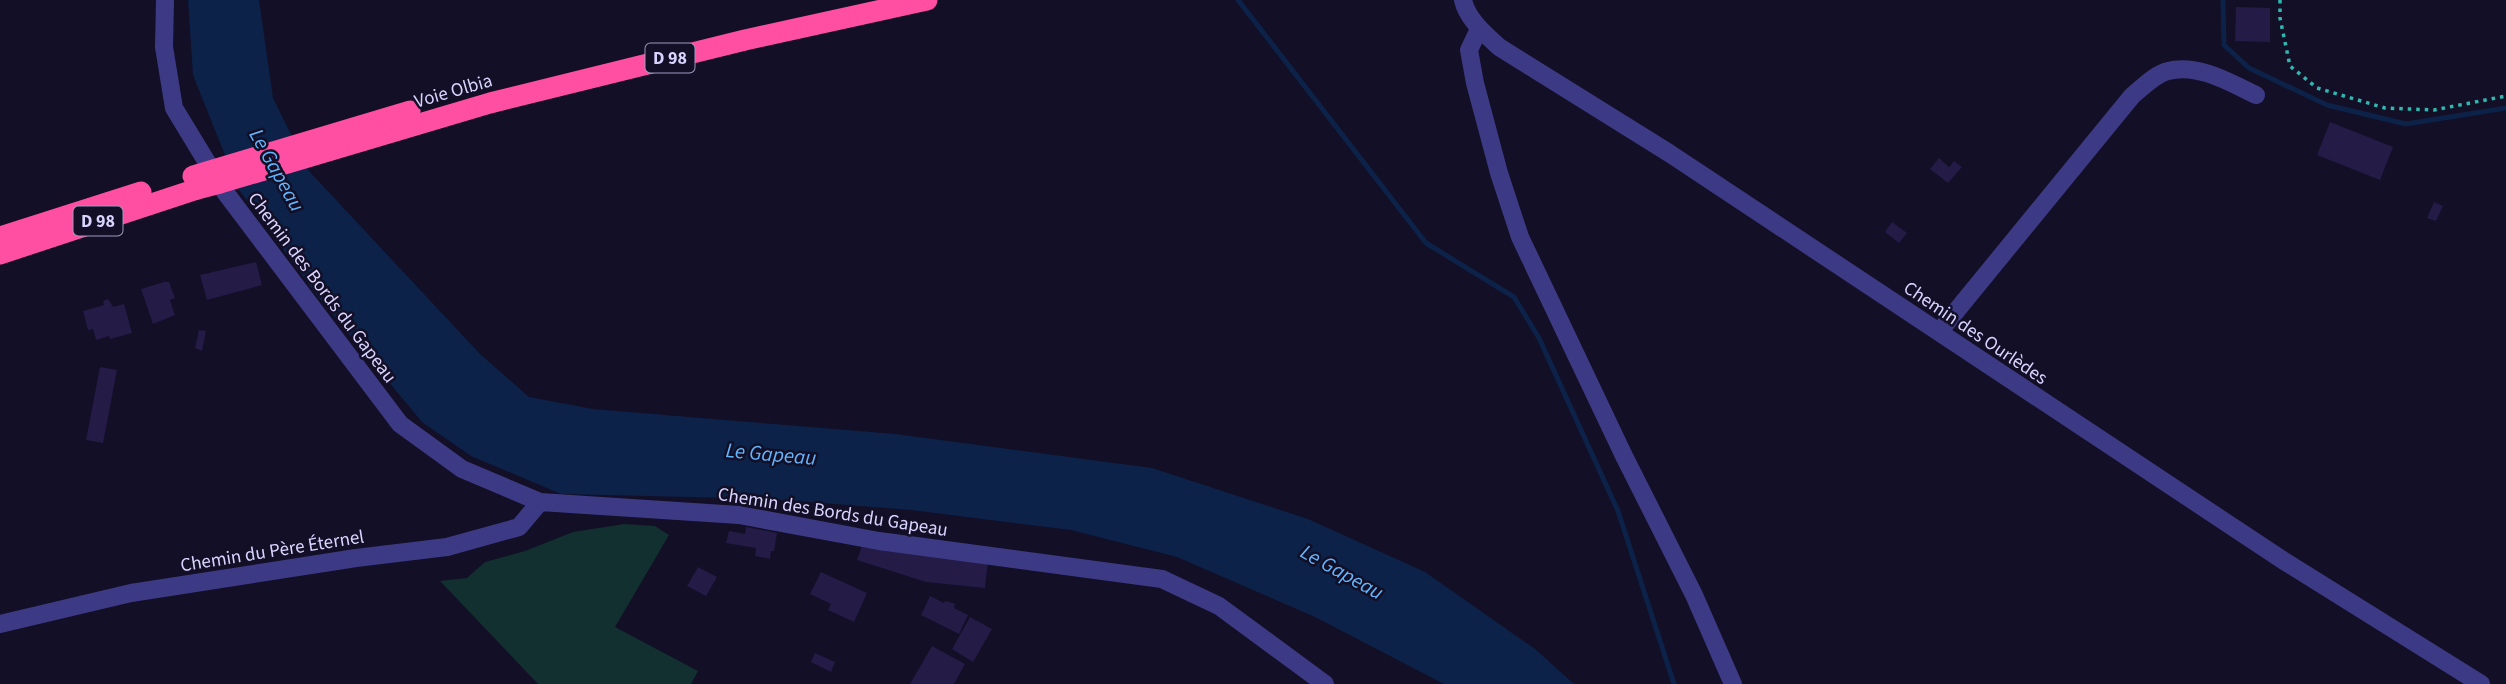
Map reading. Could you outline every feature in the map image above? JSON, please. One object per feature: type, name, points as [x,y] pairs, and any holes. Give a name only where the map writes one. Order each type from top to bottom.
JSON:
[{"type":"highway","name":"Voie Olbia","points":[[0,237],[195,183],[413,118],[534,78],[857,0]]},
{"type":"highway","name":"Voie Olbia","points":[[413,118],[490,103],[825,21],[927,0]]},
{"type":"highway","name":"Voie Olbia","points":[[0,254],[195,183]]},
{"type":"street","name":"Chemin des Bords du Gapeau","points":[[166,0],[164,47],[174,108],[225,192],[400,425],[462,469],[540,502],[739,515],[879,541],[1162,579],[1219,606],[1325,684]]},
{"type":"street","name":"Chemin des Ourlèdes","points":[[1463,0],[1464,7],[1479,29],[1499,47],[1669,153],[2284,561],[2481,684]]},
{"type":"street","points":[[1479,29],[1469,50],[1475,83],[1499,173],[1520,237],[1624,456],[1694,595],[1733,684]]},
{"type":"street","points":[[1939,332],[2132,96],[2148,83],[2168,71],[2194,70],[2256,94]]},
{"type":"street","name":"Chemin du Père Éternel","points":[[0,624],[131,593],[355,558],[447,547],[519,527],[540,502]]},
{"type":"path","points":[[2280,0],[2280,18],[2290,66],[2317,88],[2385,108],[2434,110],[2506,96]]},
{"type":"green space","points":[[624,524],[655,526],[669,535],[615,627],[698,671],[691,684],[538,684],[440,581],[467,578],[485,562],[525,551],[573,532]]},
{"type":"water","name":"Le Gapeau","points":[[188,0],[259,0],[273,98],[309,171],[480,354],[529,397],[593,409],[895,434],[1152,468],[1308,519],[1425,572],[1535,649],[1574,684],[1444,684],[1315,617],[1177,557],[1071,530],[911,510],[771,499],[561,494],[471,456],[422,422],[319,298],[239,190],[193,75]]},
{"type":"building","points":[[2236,7],[2270,8],[2270,42],[2235,41]]},
{"type":"building","points":[[2330,122],[2393,147],[2380,180],[2317,155]]},
{"type":"building","points":[[1939,158],[1949,167],[1954,161],[1962,167],[1948,183],[1930,169]]},
{"type":"building","points":[[2434,202],[2443,206],[2436,221],[2427,218]]},
{"type":"building","points":[[1892,222],[1907,233],[1899,243],[1885,232]]},
{"type":"building","points":[[256,262],[262,285],[207,300],[200,275]]},
{"type":"building","points":[[169,282],[175,298],[170,300],[175,315],[153,324],[141,289]]},
{"type":"building","points":[[108,299],[113,307],[124,304],[132,333],[96,340],[93,329],[88,330],[83,311],[104,305],[103,301]]},
{"type":"building","points":[[199,330],[206,331],[202,351],[195,348]]},
{"type":"building","points":[[100,367],[117,370],[103,443],[86,440]]},
{"type":"building","points":[[746,527],[777,533],[770,559],[755,556],[756,548],[726,543],[729,531],[745,534]]},
{"type":"building","points":[[862,546],[988,561],[985,588],[926,582],[857,560]]},
{"type":"building","points":[[698,567],[717,577],[706,596],[687,586]]},
{"type":"building","points":[[821,572],[867,593],[854,622],[828,610],[831,604],[810,594]]},
{"type":"building","points":[[930,596],[944,603],[955,604],[954,608],[968,615],[959,634],[921,615]]},
{"type":"building","points":[[970,617],[992,629],[973,662],[952,649]]},
{"type":"building","points":[[932,646],[965,664],[954,684],[910,684]]},
{"type":"building","points":[[815,653],[835,662],[831,672],[811,662]]},
{"type":"waterway","points":[[1238,0],[1426,243],[1514,297],[1539,338],[1618,511],[1674,684]]},
{"type":"waterway","points":[[2223,0],[2224,45],[2249,68],[2327,105],[2406,124],[2506,108]]}]
